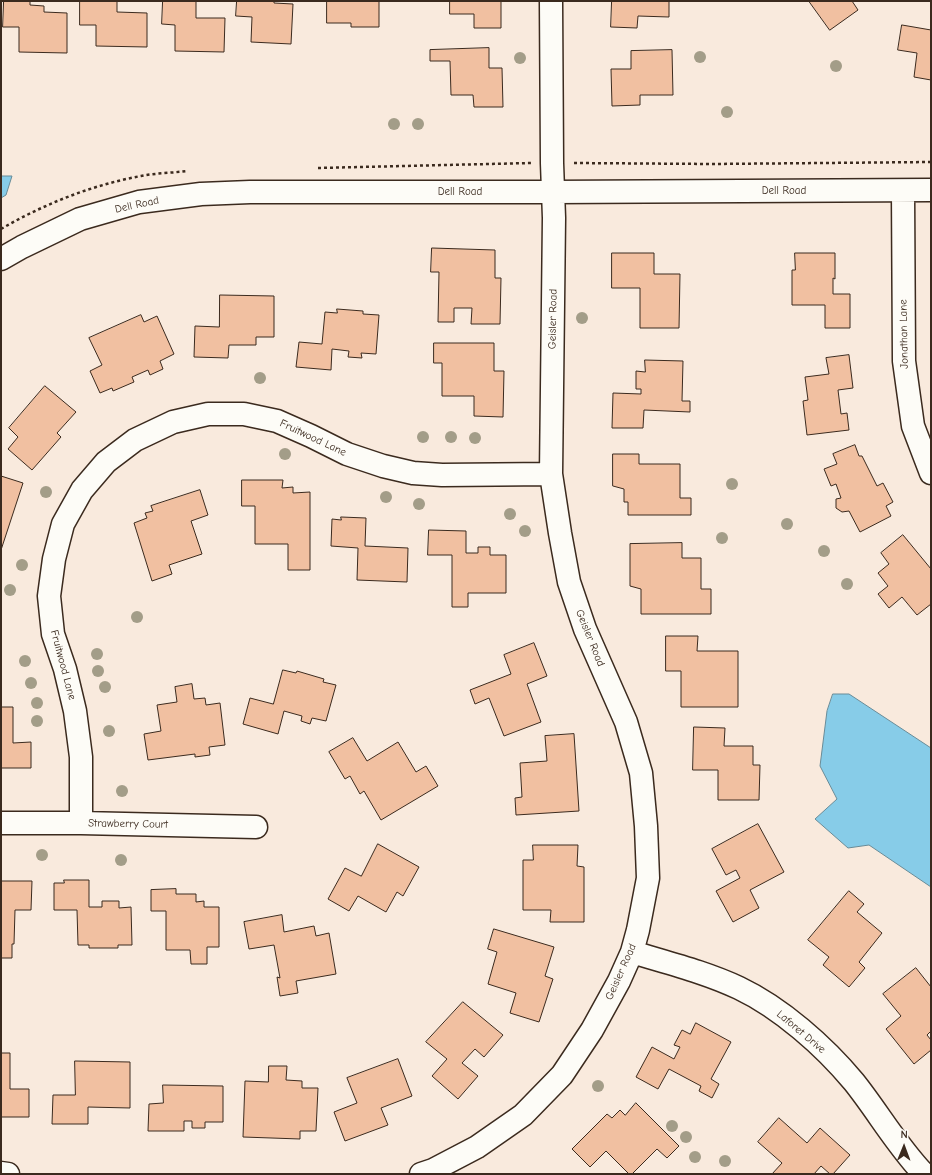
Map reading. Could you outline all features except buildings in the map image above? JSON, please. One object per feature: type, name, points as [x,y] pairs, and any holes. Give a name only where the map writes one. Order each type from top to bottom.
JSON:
[{"type":"street","name":"Geisler Road","points":[[421,1174],[433,1170],[477,1147],[523,1115],[562,1075],[592,1030],[619,981],[632,952],[638,930],[648,878],[646,826],[641,773],[626,722],[585,629],[569,582],[551,474],[553,192],[551,1]]},
{"type":"street","name":"Dell Road","points":[[1,260],[22,247],[80,220],[139,202],[201,194],[250,192],[931,190]]},
{"type":"street","name":"Jonathan Lane","points":[[903,191],[904,361],[913,426],[931,473]]},
{"type":"street","name":"Fruitwood Lane","points":[[81,823],[81,757],[76,719],[65,669],[53,634],[49,596],[54,560],[63,524],[82,490],[106,462],[130,444],[173,422],[208,414],[244,414],[277,421],[347,454],[383,466],[413,473],[442,475],[551,474]]},
{"type":"street","name":"Strawberry Court","points":[[1,823],[81,823],[256,827]]},
{"type":"street","name":"Laforet Drive","points":[[632,952],[692,971],[739,989],[781,1014],[819,1046],[853,1082],[911,1160],[924,1174]]},
{"type":"street","points":[[1,1173],[8,1174]]},
{"type":"water","points":[[1,176],[12,176],[6,195],[1,198]]},
{"type":"water","points":[[833,694],[849,694],[931,748],[931,887],[869,845],[848,848],[815,819],[837,799],[820,766],[827,711]]}]
